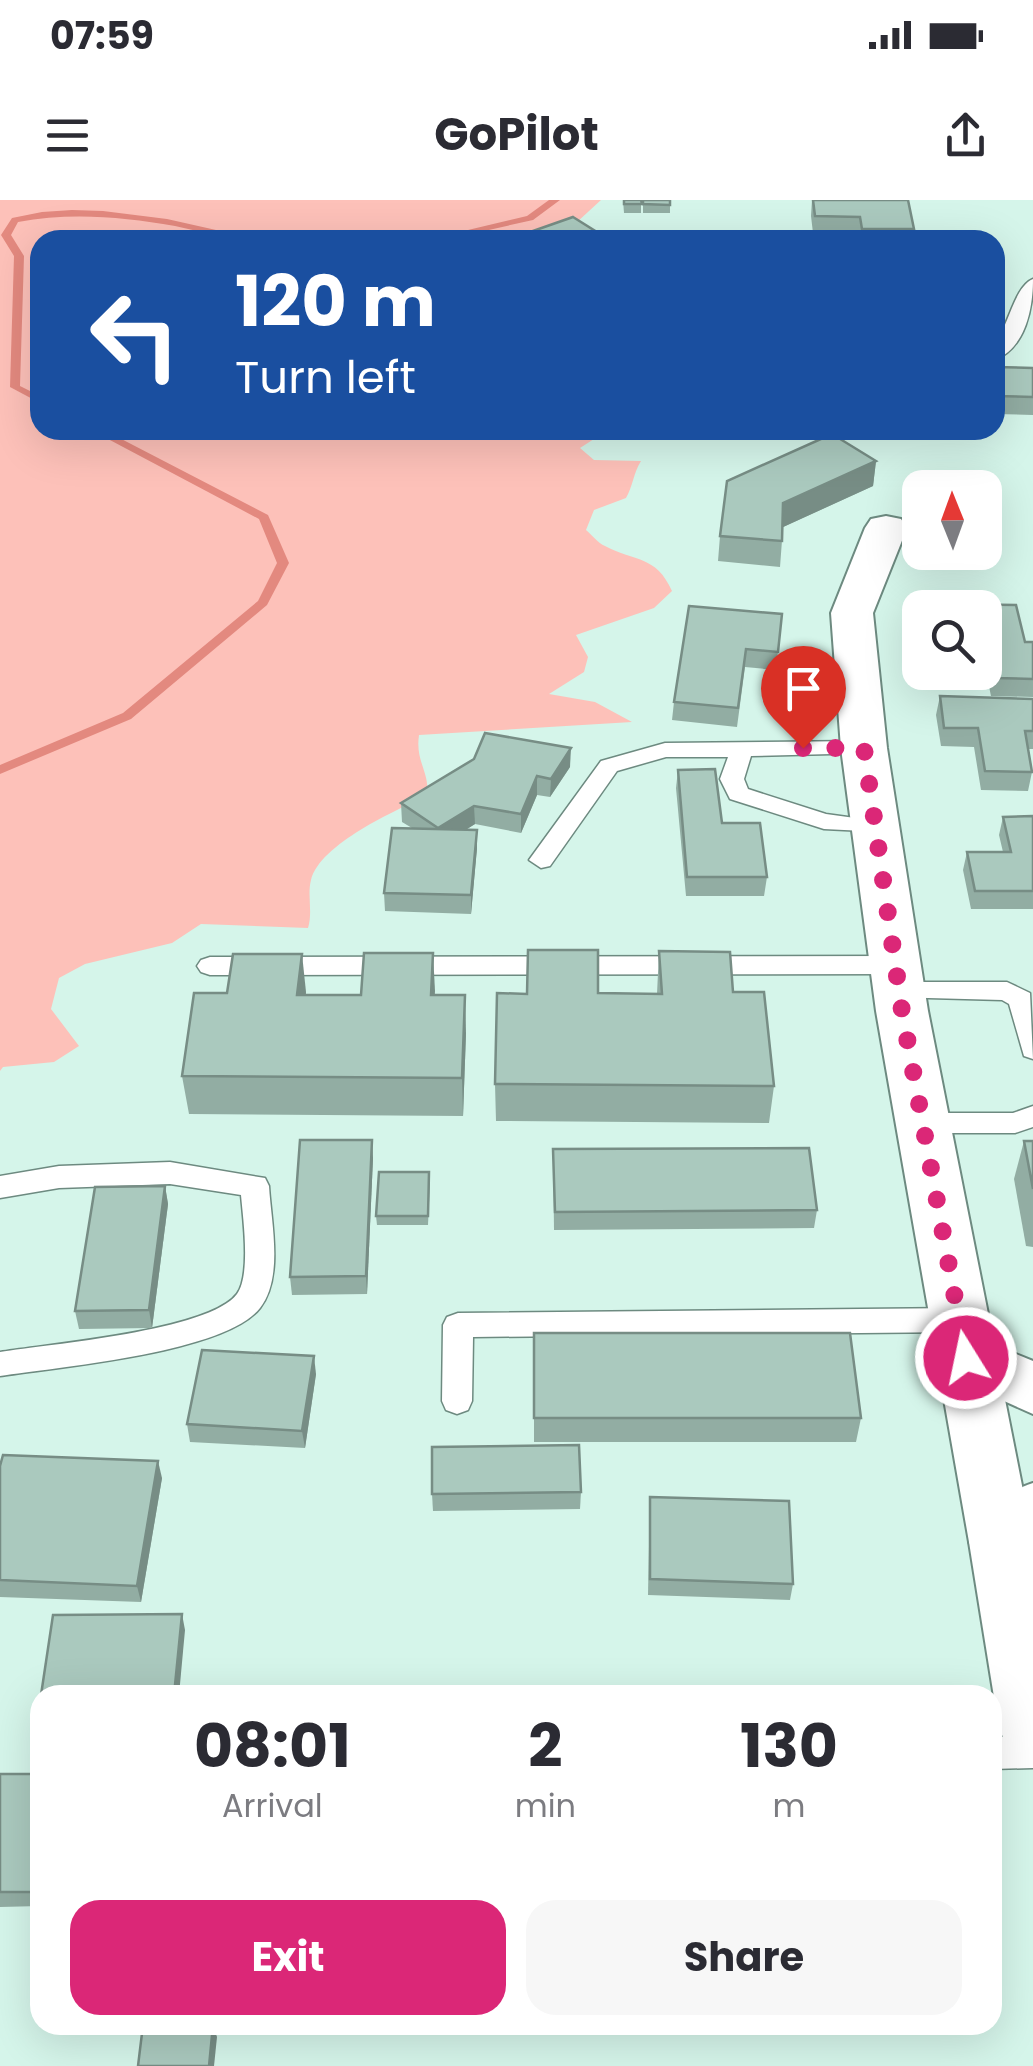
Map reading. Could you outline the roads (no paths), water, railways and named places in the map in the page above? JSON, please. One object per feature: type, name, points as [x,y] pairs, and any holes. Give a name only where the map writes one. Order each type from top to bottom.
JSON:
[{"type":"street","points":[[886,528],[852,613],[864,748],[898,978],[963,1339],[1017,1526],[1032,1718]]},
{"type":"street","points":[[963,1339],[1033,1389]]},
{"type":"lane","points":[[1005,342],[1013,333],[1033,284]]},
{"type":"lane","points":[[541,860],[609,766],[665,750],[864,748]]},
{"type":"lane","points":[[742,749],[732,779],[738,794],[824,821],[876,828]]},
{"type":"lane","points":[[210,966],[898,978],[1007,990],[1022,999],[1033,1049]]},
{"type":"lane","points":[[923,1123],[1015,1122],[1033,1116]]},
{"type":"lane","points":[[0,1187],[59,1176],[170,1173],[255,1186],[258,1266],[250,1300],[227,1321],[134,1344],[0,1364]]},
{"type":"lane","points":[[457,1400],[458,1325],[963,1339]]},
{"type":"lane","points":[[1002,1744],[1032,1718]]},
{"type":"waterway","points":[[476,230],[530,218],[555,200]]},
{"type":"waterway","points":[[30,395],[15,387],[19,256],[6,235],[15,220],[42,215],[103,214],[207,230]]},
{"type":"waterway","points":[[0,770],[127,716],[263,603],[283,563],[264,517],[115,440]]}]
